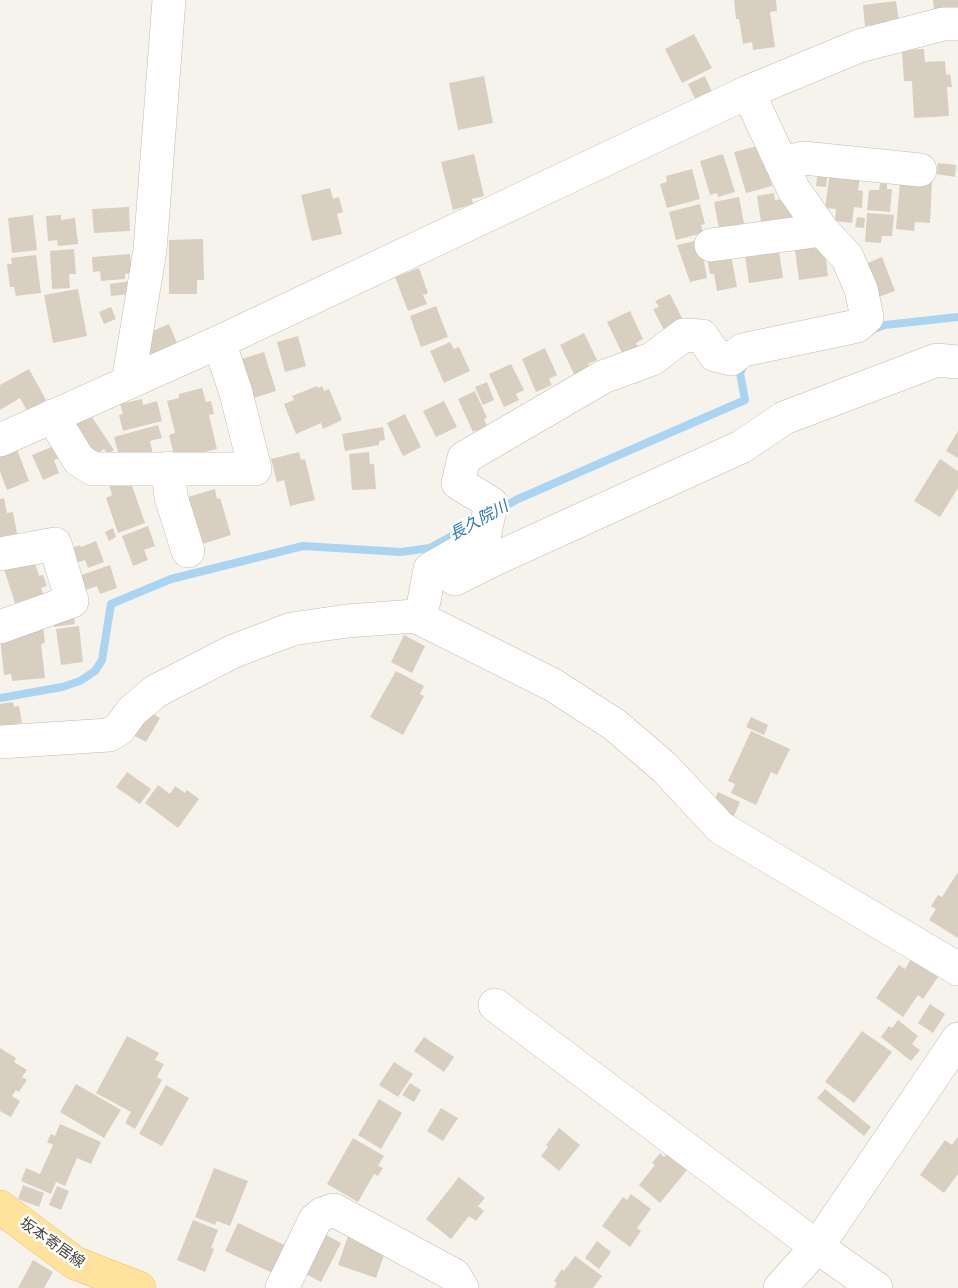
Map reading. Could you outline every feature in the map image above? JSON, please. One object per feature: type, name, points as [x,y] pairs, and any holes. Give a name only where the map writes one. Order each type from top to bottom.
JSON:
[{"type":"main road","name":"坂本寄居線","points":[[0,1207],[75,1263],[139,1288]]},
{"type":"street","points":[[128,383],[150,250],[169,0]]},
{"type":"street","points":[[0,440],[219,342],[748,92],[859,46],[943,24],[958,24]]},
{"type":"street","points":[[419,609],[429,569],[484,538],[491,503],[458,483],[464,458],[603,377],[652,359],[684,335],[702,336],[715,355],[731,359],[743,350],[857,326],[867,317],[861,289],[846,257],[822,230],[794,190],[748,92]]},
{"type":"street","points":[[781,164],[803,158],[920,170]]},
{"type":"street","points":[[711,245],[822,230]]},
{"type":"street","points":[[52,416],[79,460],[93,469],[255,468],[236,393],[219,342]]},
{"type":"street","points":[[0,742],[109,735],[119,729],[132,711],[156,691],[234,651],[292,629],[419,609],[440,587],[495,559],[741,447],[784,418],[937,360],[958,362]]},
{"type":"street","points":[[168,468],[171,497],[188,551]]},
{"type":"street","points":[[0,554],[55,544],[72,601],[0,627]]},
{"type":"street","points":[[419,609],[553,685],[615,724],[665,768],[721,828],[958,969]]},
{"type":"street","points":[[495,1005],[817,1247],[876,1288]]},
{"type":"street","points":[[780,1288],[817,1247],[958,1039]]},
{"type":"street","points":[[282,1288],[315,1220],[322,1214],[334,1210],[454,1275],[462,1288]]},
{"type":"building","points":[[734,0],[776,0],[777,11],[770,12],[775,47],[753,50],[752,42],[743,44],[739,19],[736,19]]},
{"type":"building","points":[[933,0],[958,0],[958,8],[934,10]]},
{"type":"building","points":[[896,1],[899,21],[865,26],[863,5]]},
{"type":"building","points":[[694,34],[712,68],[682,83],[665,49]]},
{"type":"building","points":[[924,49],[925,62],[945,61],[946,75],[950,74],[952,87],[947,87],[949,116],[914,118],[912,81],[904,81],[902,50]]},
{"type":"building","points":[[484,76],[493,123],[458,130],[449,83]]},
{"type":"building","points":[[705,76],[713,94],[697,103],[688,84]]},
{"type":"building","points":[[757,146],[761,160],[765,159],[772,186],[746,193],[734,152]]},
{"type":"building","points":[[474,154],[484,196],[472,199],[473,204],[453,210],[441,162]]},
{"type":"building","points":[[723,154],[735,192],[718,197],[717,193],[710,195],[700,161]]},
{"type":"building","points":[[938,163],[956,165],[955,177],[937,174]]},
{"type":"building","points":[[692,169],[700,199],[667,208],[660,184],[667,182],[666,176]]},
{"type":"building","points":[[818,169],[828,170],[826,187],[816,186]]},
{"type":"building","points":[[830,171],[861,171],[858,190],[863,191],[862,208],[854,207],[852,223],[835,221],[836,209],[825,208]]},
{"type":"building","points":[[932,181],[930,223],[915,222],[914,231],[896,229],[900,182]]},
{"type":"building","points":[[880,183],[887,184],[887,189],[892,189],[890,212],[867,210],[869,190],[879,190]]},
{"type":"building","points":[[330,188],[333,199],[339,197],[343,212],[337,214],[342,234],[312,241],[301,195]]},
{"type":"building","points":[[774,193],[775,200],[790,198],[794,222],[762,228],[757,196]]},
{"type":"building","points":[[739,197],[745,229],[720,234],[714,202]]},
{"type":"building","points":[[700,204],[705,224],[701,225],[703,233],[676,240],[669,212]]},
{"type":"building","points":[[129,207],[130,231],[94,233],[92,209]]},
{"type":"building","points":[[867,213],[894,215],[892,236],[882,236],[881,243],[865,242]]},
{"type":"building","points":[[33,215],[37,250],[12,253],[8,218]]},
{"type":"building","points":[[61,215],[61,220],[75,218],[78,244],[58,246],[57,240],[48,241],[46,216]]},
{"type":"building","points":[[857,217],[865,218],[864,228],[855,227]]},
{"type":"building","points":[[203,239],[204,280],[197,280],[197,294],[169,294],[169,240]]},
{"type":"building","points":[[700,240],[707,278],[690,282],[677,245]]},
{"type":"building","points":[[824,245],[828,276],[799,280],[795,250]]},
{"type":"building","points":[[74,249],[76,274],[69,274],[70,288],[52,289],[50,251]]},
{"type":"building","points":[[730,250],[737,287],[717,291],[714,274],[710,274],[707,258]]},
{"type":"building","points":[[779,251],[783,278],[749,283],[745,256]]},
{"type":"building","points":[[130,254],[132,273],[125,274],[125,279],[101,281],[100,271],[93,272],[92,257]]},
{"type":"building","points":[[36,255],[41,293],[16,296],[14,287],[10,287],[7,264],[12,264],[11,258]]},
{"type":"building","points":[[882,257],[895,291],[873,299],[860,266]]},
{"type":"building","points":[[419,268],[428,293],[423,295],[427,304],[408,311],[395,277]]},
{"type":"building","points":[[130,281],[131,294],[111,296],[110,284]]},
{"type":"building","points":[[78,289],[87,336],[53,343],[44,295]]},
{"type":"building","points":[[670,294],[684,322],[665,332],[653,309],[659,307],[655,301]]},
{"type":"building","points":[[436,306],[448,337],[421,347],[410,316]]},
{"type":"building","points":[[111,307],[116,319],[104,324],[99,312]]},
{"type":"building","points":[[630,311],[643,339],[636,343],[638,348],[623,355],[607,322]]},
{"type":"building","points":[[169,324],[177,343],[151,355],[146,344],[148,333]]},
{"type":"building","points":[[584,333],[597,360],[588,364],[590,369],[575,376],[560,345]]},
{"type":"building","points":[[298,336],[306,366],[285,372],[277,342]]},
{"type":"building","points":[[450,342],[454,349],[459,347],[470,371],[444,383],[430,351]]},
{"type":"building","points":[[545,348],[557,375],[549,379],[552,385],[536,392],[522,359]]},
{"type":"building","points":[[264,352],[276,391],[247,400],[235,361]]},
{"type":"building","points":[[511,364],[524,390],[516,394],[519,400],[504,407],[489,374]]},
{"type":"building","points":[[29,369],[46,400],[27,411],[20,398],[0,410],[0,385]]},
{"type":"building","points":[[487,382],[494,400],[483,405],[475,387]]},
{"type":"building","points":[[317,386],[318,388],[322,386],[324,391],[329,389],[342,420],[323,429],[321,423],[296,434],[284,404],[294,400],[292,396]]},
{"type":"building","points":[[202,388],[206,402],[211,401],[214,414],[209,415],[217,449],[175,459],[169,435],[175,433],[167,401],[179,398],[179,394]]},
{"type":"building","points":[[475,391],[487,418],[484,419],[489,430],[478,435],[476,430],[473,432],[458,399]]},
{"type":"building","points":[[142,399],[143,405],[157,401],[162,421],[123,431],[119,415],[123,414],[120,404]]},
{"type":"building","points":[[444,401],[457,427],[436,437],[423,411]]},
{"type":"building","points":[[90,414],[114,450],[108,454],[104,449],[96,455],[92,448],[88,451],[72,427]]},
{"type":"building","points":[[405,414],[421,447],[403,456],[387,423]]},
{"type":"building","points":[[158,425],[162,438],[150,441],[153,455],[119,456],[114,437]]},
{"type":"building","points":[[383,427],[385,440],[379,441],[379,445],[345,451],[342,434]]},
{"type":"building","points":[[958,431],[958,458],[946,451]]},
{"type":"building","points":[[54,446],[59,458],[54,460],[59,473],[43,480],[32,455]]},
{"type":"building","points":[[16,447],[29,481],[7,490],[0,472],[0,454]]},
{"type":"building","points":[[299,452],[301,460],[305,459],[315,500],[290,506],[284,480],[277,482],[271,459]]},
{"type":"building","points":[[369,452],[370,464],[374,464],[376,489],[352,490],[349,454]]},
{"type":"building","points":[[940,459],[958,471],[958,488],[940,517],[914,501]]},
{"type":"building","points":[[129,477],[145,523],[118,533],[106,498],[112,495],[109,484]]},
{"type":"building","points":[[215,489],[231,535],[199,545],[185,498]]},
{"type":"building","points":[[4,498],[7,513],[13,512],[18,538],[0,541],[0,499]]},
{"type":"building","points":[[148,526],[155,546],[144,550],[148,560],[133,566],[122,536]]},
{"type":"building","points":[[113,528],[116,537],[109,541],[105,532]]},
{"type":"building","points":[[96,541],[104,562],[88,568],[85,560],[73,564],[67,550]]},
{"type":"building","points":[[32,554],[39,576],[43,575],[47,586],[41,588],[45,599],[25,605],[23,601],[15,603],[4,569]]},
{"type":"building","points":[[110,565],[117,588],[100,594],[97,586],[83,591],[79,576]]},
{"type":"building","points":[[73,609],[75,624],[54,627],[52,613]]},
{"type":"building","points":[[43,624],[45,643],[41,644],[45,678],[12,681],[11,674],[4,675],[0,638]]},
{"type":"building","points":[[79,626],[83,662],[61,665],[56,629]]},
{"type":"building","points":[[404,635],[425,646],[412,673],[391,662]]},
{"type":"building","points":[[396,671],[424,686],[420,694],[424,696],[403,735],[370,717]]},
{"type":"building","points":[[13,702],[14,707],[19,706],[22,723],[0,726],[0,704]]},
{"type":"building","points":[[147,710],[160,718],[146,742],[133,735]]},
{"type":"building","points":[[751,717],[768,725],[764,735],[746,727]]},
{"type":"building","points":[[751,731],[790,749],[777,775],[771,772],[756,805],[731,793],[735,784],[728,781]]},
{"type":"building","points":[[127,772],[151,789],[140,804],[116,787]]},
{"type":"building","points":[[158,785],[170,794],[175,786],[185,793],[187,790],[199,799],[178,828],[145,803]]},
{"type":"building","points":[[718,792],[740,802],[734,816],[712,806]]},
{"type":"building","points":[[958,872],[958,938],[929,920],[936,909],[931,906],[938,895],[942,897]]},
{"type":"building","points":[[911,959],[938,977],[923,999],[918,995],[903,1017],[876,998],[899,965],[905,969]]},
{"type":"building","points":[[930,1004],[945,1014],[933,1033],[918,1023]]},
{"type":"building","points":[[898,1020],[918,1036],[912,1044],[920,1050],[911,1061],[881,1037],[889,1026],[892,1028]]},
{"type":"building","points":[[862,1031],[892,1052],[854,1103],[825,1082]]},
{"type":"building","points":[[127,1036],[159,1053],[155,1060],[164,1064],[157,1077],[162,1080],[135,1129],[125,1123],[131,1112],[96,1093]]},
{"type":"building","points":[[424,1037],[454,1057],[444,1072],[414,1051]]},
{"type":"building","points":[[0,1048],[16,1058],[14,1062],[27,1070],[22,1077],[27,1080],[19,1092],[16,1090],[12,1096],[20,1101],[11,1117],[0,1111]]},
{"type":"building","points":[[394,1062],[413,1074],[398,1097],[379,1085]]},
{"type":"building","points":[[410,1083],[421,1090],[414,1102],[402,1095]]},
{"type":"building","points":[[76,1084],[121,1110],[104,1138],[60,1112]]},
{"type":"building","points":[[166,1085],[189,1098],[162,1146],[139,1134]]},
{"type":"building","points":[[825,1089],[871,1127],[864,1136],[817,1098]]},
{"type":"building","points":[[379,1099],[402,1113],[381,1149],[358,1135]]},
{"type":"building","points":[[441,1108],[458,1118],[443,1141],[427,1131]]},
{"type":"building","points":[[60,1124],[101,1142],[91,1164],[77,1158],[65,1186],[56,1182],[51,1194],[21,1181],[26,1168],[40,1174],[53,1145],[47,1142],[51,1134],[55,1136]]},
{"type":"building","points":[[559,1128],[580,1145],[559,1171],[541,1156]]},
{"type":"building","points":[[958,1137],[958,1174],[944,1193],[920,1175],[945,1140],[952,1145]]},
{"type":"building","points":[[353,1138],[384,1156],[378,1166],[383,1168],[378,1176],[374,1174],[358,1202],[327,1184]]},
{"type":"building","points":[[660,1153],[664,1157],[667,1154],[687,1170],[660,1203],[639,1185],[655,1165],[652,1163]]},
{"type":"building","points":[[214,1168],[248,1181],[230,1226],[217,1221],[215,1225],[195,1217]]},
{"type":"building","points":[[459,1177],[485,1198],[478,1206],[484,1211],[476,1221],[469,1216],[451,1239],[426,1219]]},
{"type":"building","points":[[23,1185],[44,1193],[39,1207],[18,1199]]},
{"type":"building","points":[[57,1186],[69,1191],[61,1210],[49,1205]]},
{"type":"building","points":[[631,1194],[651,1209],[637,1228],[641,1231],[630,1247],[602,1226],[623,1197],[627,1200]]},
{"type":"building","points":[[193,1220],[218,1230],[205,1272],[177,1260]]},
{"type":"building","points":[[238,1223],[289,1247],[277,1275],[225,1251]]},
{"type":"building","points":[[319,1231],[341,1243],[321,1282],[298,1270]]},
{"type":"building","points":[[348,1236],[386,1249],[376,1278],[338,1265]]},
{"type":"building","points":[[597,1241],[611,1252],[599,1269],[585,1258]]},
{"type":"building","points":[[575,1256],[602,1276],[593,1288],[554,1288],[557,1283],[554,1281]]},
{"type":"building","points":[[33,1260],[53,1272],[44,1288],[18,1288]]},
{"type":"waterway","name":"長久院川","points":[[871,330],[885,325],[958,317]]},
{"type":"waterway","name":"長久院川","points":[[500,509],[518,499],[745,400],[740,373],[744,365]]},
{"type":"waterway","name":"長久院川","points":[[0,698],[62,687],[80,681],[95,671],[102,660],[111,604],[171,579],[303,546],[401,552],[430,548],[479,521]]}]
